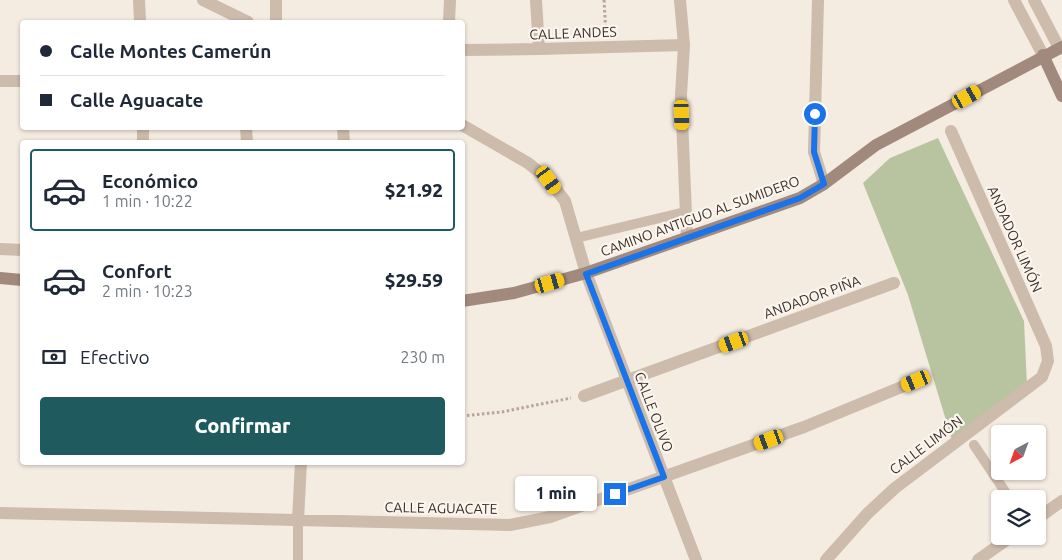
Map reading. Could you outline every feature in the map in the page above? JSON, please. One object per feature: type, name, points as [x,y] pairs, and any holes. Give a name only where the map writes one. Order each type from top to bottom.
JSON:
[{"type":"main road","name":"CAMINO ANTIGUO AL SUMIDERO","points":[[465,301],[514,293],[586,274],[800,198],[824,184],[876,145],[952,106],[1043,55],[1061,50]]},
{"type":"main road","points":[[1043,55],[1062,96]]},
{"type":"main road","points":[[0,278],[20,280]]},
{"type":"street","points":[[139,0],[140,20]]},
{"type":"street","points":[[203,0],[244,20]]},
{"type":"street","points":[[276,0],[276,20]]},
{"type":"street","points":[[449,20],[450,0]]},
{"type":"street","points":[[536,0],[539,49]]},
{"type":"street","points":[[680,0],[684,45],[681,96],[687,238]]},
{"type":"street","points":[[818,0],[814,152],[824,184]]},
{"type":"street","points":[[1014,0],[1043,55]]},
{"type":"street","points":[[1034,0],[1061,50]]},
{"type":"street","name":"CALLE ANDES","points":[[465,50],[684,45]]},
{"type":"street","points":[[0,81],[20,81]]},
{"type":"street","name":"CALLE OLIVO","points":[[465,128],[528,163],[549,180],[565,201],[586,274],[696,560]]},
{"type":"street","name":"ANDADOR LIMÓN","points":[[951,131],[1046,346],[1048,361]]},
{"type":"street","points":[[0,248],[20,250]]},
{"type":"street","name":"ANDADOR PIÑA","points":[[584,396],[894,282]]},
{"type":"street","name":"CALLE LIMÓN","points":[[826,560],[866,514],[895,488],[1042,377],[1048,361]]},
{"type":"street","name":"CALLE AGUACATE","points":[[0,513],[510,525],[550,517],[664,477],[804,427],[916,381]]},
{"type":"street","points":[[298,520],[301,465]]},
{"type":"street","points":[[1046,513],[1060,505]]},
{"type":"street","points":[[978,560],[999,545]]},
{"type":"lane","points":[[576,238],[686,212]]},
{"type":"lane","points":[[974,446],[1004,490]]},
{"type":"lane","points":[[298,520],[298,560]]},
{"type":"path","points":[[604,0],[607,47]]},
{"type":"path","points":[[465,416],[502,412],[584,396]]},
{"type":"green space","points":[[938,138],[1024,321],[1027,386],[952,440],[908,295],[863,183],[890,158]]},
{"type":"route","points":[[615,494],[664,477],[586,274],[800,198],[824,184],[814,152],[815,114]]}]
